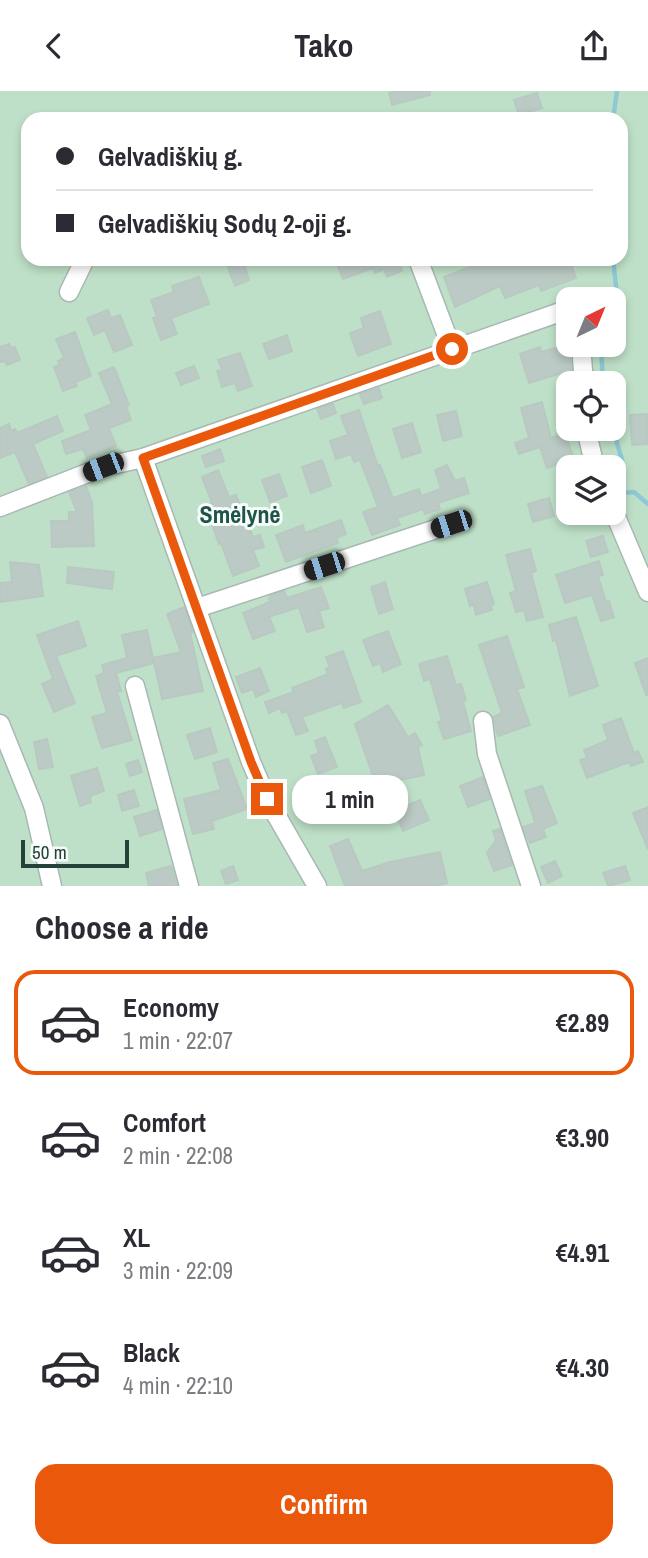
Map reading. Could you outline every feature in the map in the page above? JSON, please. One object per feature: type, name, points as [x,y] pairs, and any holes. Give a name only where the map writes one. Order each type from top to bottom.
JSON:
[{"type":"street","points":[[69,292],[82,266]]},
{"type":"street","points":[[421,266],[452,349]]},
{"type":"street","points":[[0,507],[103,467],[143,458],[556,313]]},
{"type":"street","points":[[143,458],[251,762],[267,799],[317,886]]},
{"type":"street","points":[[197,608],[451,524]]},
{"type":"street","points":[[620,525],[648,592]]},
{"type":"street","points":[[135,687],[189,886]]},
{"type":"street","points":[[483,721],[487,754],[531,886]]},
{"type":"street","points":[[0,724],[34,808],[52,886]]},
{"type":"green space","points":[[0,91],[648,91],[648,886],[0,886]]},
{"type":"building","points":[[430,91],[430,95],[392,105],[389,93]]},
{"type":"building","points":[[537,93],[542,108],[518,112],[514,100]]},
{"type":"building","points":[[245,266],[249,280],[235,286],[228,267]]},
{"type":"building","points":[[338,266],[400,266],[402,271],[387,277],[384,269],[375,273],[373,268],[343,279]]},
{"type":"building","points":[[472,266],[572,266],[576,278],[541,291],[539,285],[505,298],[500,286],[455,307],[444,277]]},
{"type":"building","points":[[199,277],[209,304],[171,318],[177,334],[161,340],[153,318],[157,317],[151,300],[174,292],[172,286]]},
{"type":"building","points":[[108,310],[111,318],[120,315],[132,345],[114,352],[105,330],[94,335],[87,318]]},
{"type":"building","points":[[380,311],[391,344],[358,356],[350,333],[364,328],[361,318]]},
{"type":"building","points":[[75,332],[91,376],[75,382],[77,386],[63,391],[54,367],[60,365],[58,361],[64,358],[56,339]]},
{"type":"building","points":[[287,335],[292,351],[269,359],[263,344]]},
{"type":"building","points":[[9,344],[11,348],[15,347],[20,360],[7,365],[5,361],[0,362],[0,347]]},
{"type":"building","points":[[540,347],[542,352],[556,348],[556,357],[570,357],[572,370],[556,371],[556,375],[529,383],[520,354]]},
{"type":"building","points":[[240,353],[252,386],[238,391],[235,383],[222,387],[217,371],[222,370],[218,360]]},
{"type":"building","points":[[194,366],[199,378],[181,385],[176,373]]},
{"type":"building","points":[[114,367],[129,405],[126,406],[131,420],[109,428],[116,446],[87,458],[83,449],[66,454],[62,441],[91,430],[85,415],[112,404],[99,373]]},
{"type":"building","points":[[379,388],[382,398],[364,404],[360,394]]},
{"type":"building","points":[[542,402],[551,438],[556,436],[556,441],[568,441],[573,455],[556,455],[556,465],[547,468],[540,447],[519,454],[515,443],[529,438],[521,408]]},
{"type":"building","points":[[333,404],[336,413],[321,419],[317,409]]},
{"type":"building","points":[[359,410],[378,466],[380,465],[393,498],[419,489],[421,496],[441,489],[435,470],[447,465],[455,481],[464,478],[469,493],[438,503],[440,509],[425,514],[423,509],[397,518],[400,525],[372,535],[363,512],[378,507],[360,460],[354,462],[351,454],[336,459],[330,441],[348,435],[341,416]]},
{"type":"building","points":[[456,411],[462,436],[443,441],[437,415]]},
{"type":"building","points":[[647,414],[648,444],[632,445],[630,415]]},
{"type":"building","points":[[57,416],[63,431],[33,444],[47,477],[29,484],[15,452],[0,458],[0,428],[9,424],[11,431],[15,429],[17,433]]},
{"type":"building","points":[[412,423],[421,452],[402,458],[393,429]]},
{"type":"building","points":[[220,449],[224,461],[206,467],[202,456]]},
{"type":"building","points":[[322,460],[331,486],[311,493],[302,467]]},
{"type":"building","points":[[218,470],[229,497],[236,495],[253,537],[260,535],[264,547],[253,550],[259,566],[233,576],[221,543],[219,544],[211,522],[207,524],[201,508],[212,503],[202,477]]},
{"type":"building","points":[[279,474],[287,496],[270,502],[262,480]]},
{"type":"building","points":[[86,486],[92,503],[94,546],[52,547],[51,521],[69,521],[69,512],[77,512],[69,492]]},
{"type":"building","points":[[549,498],[554,516],[533,522],[528,504]]},
{"type":"building","points":[[341,520],[346,534],[336,538],[338,543],[286,562],[276,535],[303,525],[305,533]]},
{"type":"building","points":[[603,536],[608,552],[591,557],[586,541]]},
{"type":"building","points":[[530,549],[536,571],[531,573],[543,617],[527,621],[524,610],[516,612],[510,593],[516,591],[506,555]]},
{"type":"building","points":[[599,561],[603,575],[598,576],[614,617],[601,621],[592,595],[565,603],[556,575]]},
{"type":"building","points":[[10,562],[39,565],[43,596],[0,602],[0,583],[12,582]]},
{"type":"building","points":[[68,567],[114,572],[112,589],[67,583]]},
{"type":"building","points":[[385,582],[393,609],[379,614],[371,587]]},
{"type":"building","points":[[487,582],[494,604],[490,606],[492,610],[476,615],[465,589]]},
{"type":"building","points":[[321,587],[329,608],[319,611],[324,627],[307,632],[299,607],[269,617],[275,631],[253,639],[243,613],[270,602],[271,595],[284,591],[287,598]]},
{"type":"building","points":[[184,607],[193,632],[190,633],[203,691],[162,699],[153,658],[181,652],[167,614]]},
{"type":"building","points":[[576,617],[598,686],[570,696],[556,640],[553,641],[549,625]]},
{"type":"building","points":[[78,621],[86,646],[56,656],[75,703],[54,712],[42,684],[53,679],[37,635]]},
{"type":"building","points":[[147,630],[154,663],[116,673],[121,691],[117,692],[132,740],[102,748],[92,717],[107,713],[96,676],[104,673],[102,665],[127,658],[122,635]]},
{"type":"building","points":[[388,631],[401,664],[383,672],[380,663],[373,666],[363,640]]},
{"type":"building","points":[[507,636],[524,687],[517,689],[530,725],[498,736],[493,717],[502,713],[479,645]]},
{"type":"building","points":[[343,651],[361,702],[344,708],[342,703],[302,717],[308,731],[296,735],[287,711],[282,713],[280,708],[269,713],[265,702],[294,692],[292,688],[328,674],[326,669],[330,667],[326,657]]},
{"type":"building","points":[[447,656],[456,685],[461,684],[471,731],[444,739],[438,722],[442,721],[430,679],[424,681],[419,664]]},
{"type":"building","points":[[648,658],[648,695],[646,695],[635,663]]},
{"type":"building","points":[[260,668],[269,691],[256,697],[253,689],[242,693],[236,677]]},
{"type":"building","points":[[388,705],[408,737],[415,733],[422,745],[418,747],[424,775],[391,782],[399,809],[420,800],[429,820],[403,831],[395,811],[368,819],[363,805],[338,817],[327,796],[356,781],[373,776],[355,724]]},
{"type":"building","points":[[621,718],[634,753],[638,751],[643,762],[631,766],[629,762],[587,778],[580,760],[587,758],[584,750],[608,740],[603,725]]},
{"type":"building","points":[[210,728],[217,752],[195,759],[187,735]]},
{"type":"building","points":[[325,737],[337,767],[318,774],[311,756],[319,753],[315,741]]},
{"type":"building","points":[[47,739],[53,767],[39,769],[34,742]]},
{"type":"building","points":[[228,759],[247,809],[212,821],[214,829],[193,834],[184,799],[221,790],[213,763]]},
{"type":"building","points":[[138,760],[142,772],[130,776],[126,764]]},
{"type":"building","points":[[97,768],[104,791],[90,796],[91,802],[80,806],[71,776]]},
{"type":"building","points":[[483,777],[490,799],[468,807],[460,786]]},
{"type":"building","points":[[542,786],[557,823],[543,829],[546,837],[530,843],[523,827],[535,823],[525,791]]},
{"type":"building","points":[[134,790],[139,806],[122,811],[118,795]]},
{"type":"building","points":[[648,807],[648,849],[633,813]]},
{"type":"building","points":[[157,810],[162,829],[140,836],[134,817]]},
{"type":"building","points":[[500,829],[512,865],[494,871],[487,853],[496,840],[493,831]]},
{"type":"building","points":[[348,839],[362,871],[390,862],[440,852],[447,883],[436,886],[345,886],[330,846]]},
{"type":"building","points":[[555,861],[562,876],[548,883],[541,867]]},
{"type":"building","points":[[171,866],[177,886],[149,886],[146,873]]},
{"type":"building","points":[[233,866],[238,880],[226,884],[221,871]]},
{"type":"building","points":[[625,866],[630,880],[608,886],[603,873]]},
{"type":"waterway","points":[[614,112],[617,91]]},
{"type":"waterway","points":[[614,266],[616,287]]},
{"type":"waterway","points":[[602,357],[602,371]]},
{"type":"waterway","points":[[616,441],[622,460],[624,493],[634,492],[648,504]]},
{"type":"district","name":"Smėlynė","points":[[240,515]]},
{"type":"route","points":[[267,799],[251,762],[143,458],[452,349]]}]
